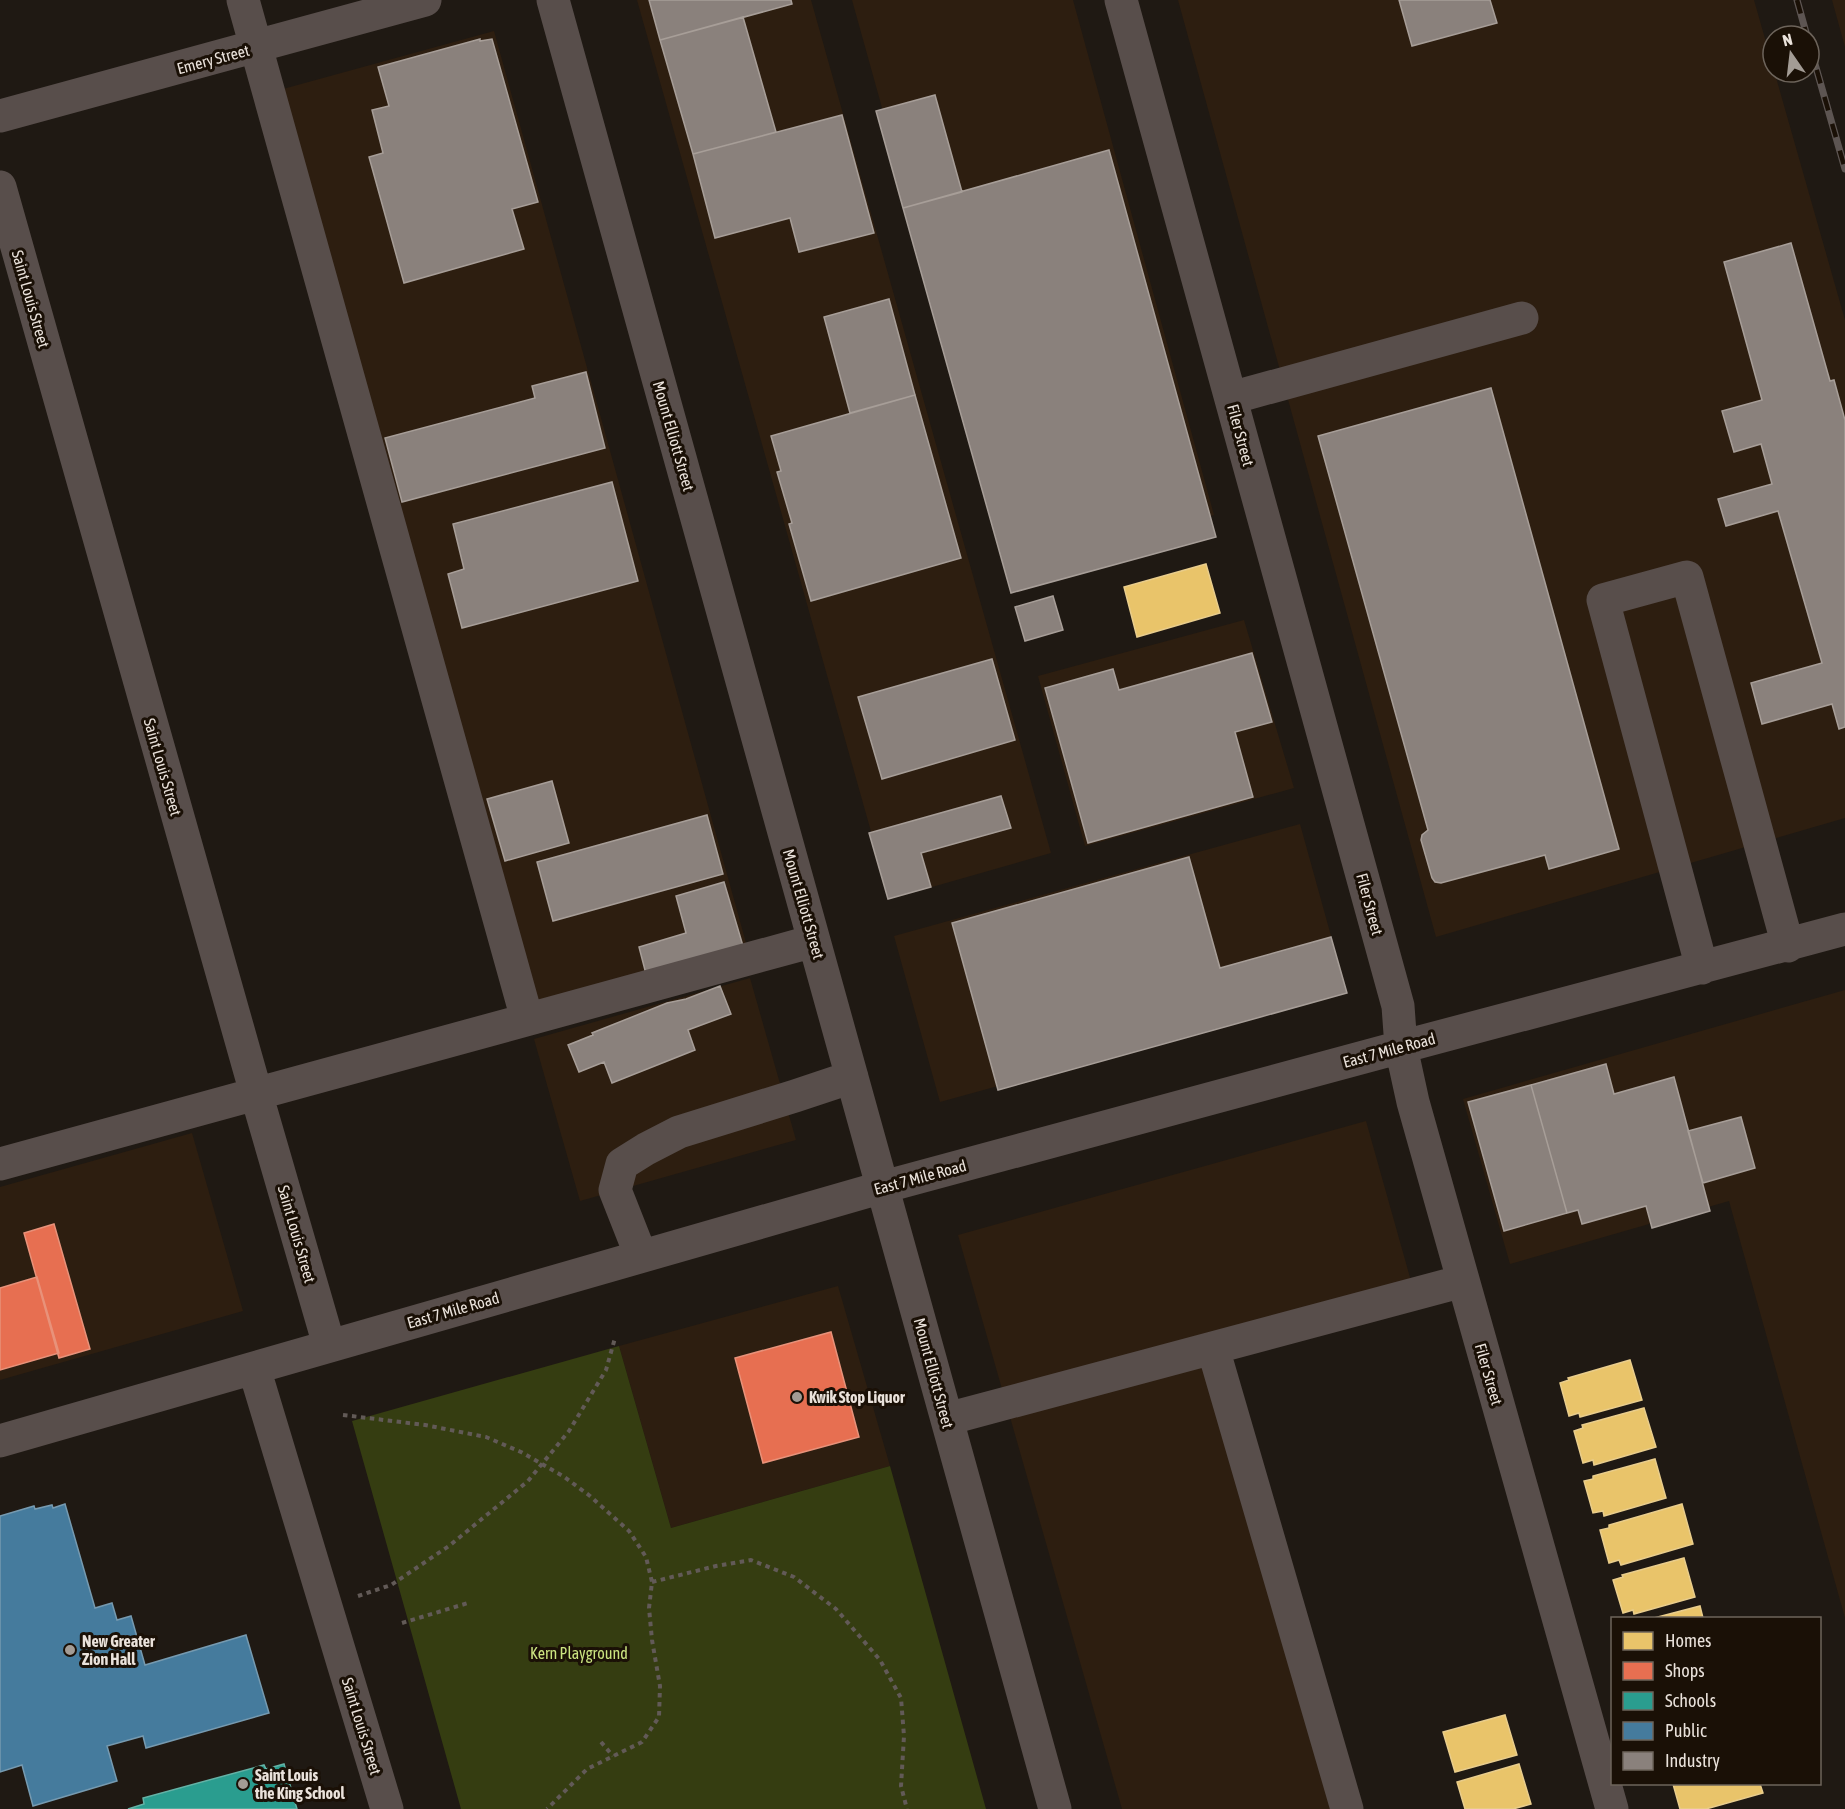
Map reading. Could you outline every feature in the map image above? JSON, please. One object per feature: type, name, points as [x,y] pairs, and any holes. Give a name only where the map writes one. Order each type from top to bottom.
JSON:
[{"type":"street","points":[[243,0],[527,1019]]},
{"type":"street","name":"Emery Street","points":[[0,116],[425,0]]},
{"type":"street","name":"Mount Elliott Street","points":[[554,0],[1055,1809]]},
{"type":"street","name":"Filer Street","points":[[1121,0],[1398,1006],[1401,1047],[1413,1102],[1612,1809]]},
{"type":"street","name":"Saint Louis Street","points":[[0,187],[329,1345]]},
{"type":"street","points":[[1230,398],[1522,318]]},
{"type":"street","points":[[1702,968],[1603,600],[1686,577],[1788,946]]},
{"type":"street","name":"East 7 Mile Road","points":[[0,1441],[883,1187],[1845,929]]},
{"type":"street","points":[[0,1164],[814,941]]},
{"type":"street","points":[[640,1256],[615,1190],[622,1164],[679,1132],[852,1077]]},
{"type":"street","points":[[947,1419],[1463,1281]]},
{"type":"street","points":[[1214,1348],[1347,1809]]},
{"type":"street","name":"Saint Louis Street","points":[[254,1368],[387,1809]]},
{"type":"path","points":[[326,1607],[391,1585],[448,1546],[528,1481],[568,1431],[606,1370],[615,1338]]},
{"type":"path","points":[[343,1415],[425,1425],[486,1437],[521,1452],[563,1476],[590,1496],[629,1531],[646,1557],[652,1582],[649,1608],[660,1686],[659,1717],[642,1742],[587,1769],[547,1809]]},
{"type":"path","points":[[652,1582],[751,1560],[794,1577],[836,1609],[880,1660],[901,1698],[904,1736],[901,1786],[907,1809]]},
{"type":"path","points":[[402,1623],[468,1603]]},
{"type":"path","points":[[601,1742],[613,1756]]},
{"type":"shaded area","points":[[637,0],[811,0],[1051,853],[890,899]]},
{"type":"shaded area","points":[[852,0],[1073,0],[1214,515],[1011,571]]},
{"type":"shaded area","points":[[1178,0],[1754,0],[1761,25],[1761,84],[1778,84],[1845,320],[1845,818],[1436,937]]},
{"type":"shaded area","points":[[1832,0],[1845,0],[1845,47]]},
{"type":"shaded area","points":[[494,31],[746,943],[538,1001],[283,89]]},
{"type":"shaded area","points":[[1244,620],[1294,788],[1085,846],[1038,676]]},
{"type":"shaded area","points":[[1300,824],[1346,990],[940,1102],[894,936]]},
{"type":"shaded area","points":[[750,978],[796,1140],[580,1201],[534,1039]]},
{"type":"shaded area","points":[[1845,990],[1845,1618],[1729,1201],[1510,1264],[1463,1099]]},
{"type":"shaded area","points":[[1366,1121],[1411,1281],[1205,1339],[1333,1809],[1122,1809],[958,1235]]},
{"type":"shaded area","points":[[192,1133],[243,1311],[0,1380],[0,1187]]},
{"type":"shaded area","points":[[838,1286],[890,1466],[671,1528],[619,1346]]},
{"type":"green space","name":"Kern Playground","points":[[619,1346],[671,1528],[890,1466],[986,1809],[461,1809],[352,1421]]},
{"type":"building: Homes","points":[[1206,564],[1220,613],[1137,637],[1124,587]]},
{"type":"building: Homes","points":[[1630,1360],[1642,1400],[1580,1417],[1579,1413],[1569,1416],[1560,1383],[1569,1380],[1568,1378]]},
{"type":"building: Homes","points":[[1644,1408],[1656,1447],[1594,1465],[1593,1460],[1583,1463],[1574,1431],[1583,1428],[1582,1425]]},
{"type":"building: Homes","points":[[1655,1459],[1666,1498],[1604,1516],[1603,1511],[1593,1513],[1584,1481],[1593,1479],[1593,1476]]},
{"type":"building: Homes","points":[[1682,1504],[1693,1544],[1621,1565],[1619,1560],[1609,1563],[1600,1530],[1609,1528],[1609,1525]]},
{"type":"building: Homes","points":[[1684,1558],[1695,1597],[1634,1614],[1633,1610],[1623,1613],[1613,1580],[1623,1577],[1622,1575]]},
{"type":"building: Homes","points":[[1700,1606],[1703,1617],[1658,1617]]},
{"type":"building: Homes","points":[[1505,1715],[1517,1755],[1455,1772],[1443,1732]]},
{"type":"building: Homes","points":[[1519,1764],[1531,1804],[1513,1809],[1465,1809],[1457,1782]]},
{"type":"building: Homes","points":[[1673,1785],[1760,1785],[1763,1793],[1706,1809],[1680,1809]]},
{"type":"building: Shops","points":[[54,1224],[90,1349],[59,1358],[24,1233]]},
{"type":"building: Shops","points":[[37,1277],[59,1353],[0,1370],[0,1288]]},
{"type":"building: Shops","points":[[831,1332],[859,1437],[763,1463],[735,1358]]},
{"type":"building: Schools","name":"Saint Louis the King School","points":[[284,1764],[297,1809],[128,1809],[144,1804],[143,1798],[264,1765],[266,1769]]},
{"type":"building: Public","name":"New Greater Zion Hall","points":[[65,1504],[95,1608],[112,1603],[117,1620],[131,1616],[145,1665],[246,1635],[269,1713],[146,1748],[143,1736],[107,1746],[117,1781],[33,1806],[22,1765],[0,1772],[0,1516],[34,1506],[35,1509],[52,1505],[53,1508]]},
{"type":"building: Industry","points":[[649,0],[791,0],[792,4],[660,40]]},
{"type":"building: Industry","points":[[1399,0],[1490,0],[1497,23],[1412,46]]},
{"type":"building: Industry","points":[[743,17],[776,132],[693,154],[660,40]]},
{"type":"building: Industry","points":[[480,39],[480,41],[492,39],[538,202],[512,209],[524,249],[404,283],[369,157],[383,153],[372,110],[389,106],[378,67]]},
{"type":"building: Industry","points":[[935,95],[962,192],[903,208],[876,111]]},
{"type":"building: Industry","points":[[842,115],[874,233],[799,252],[790,218],[715,238],[693,154]]},
{"type":"building: Industry","points":[[1109,150],[1216,537],[1011,593],[903,208]]},
{"type":"building: Industry","points":[[1791,243],[1830,381],[1834,380],[1845,420],[1845,727],[1839,729],[1832,704],[1762,724],[1751,683],[1822,663],[1778,511],[1726,526],[1718,499],[1772,484],[1761,444],[1734,452],[1722,411],[1762,400],[1724,262]]},
{"type":"building: Industry","points":[[889,299],[915,395],[850,413],[824,317]]},
{"type":"building: Industry","points":[[586,372],[605,448],[402,502],[385,438],[535,398],[532,386]]},
{"type":"building: Industry","points":[[1491,388],[1619,849],[1549,869],[1545,855],[1441,883],[1435,882],[1432,878],[1421,840],[1422,835],[1428,830],[1318,436]]},
{"type":"building: Industry","points":[[915,395],[961,558],[811,601],[789,524],[792,523],[777,472],[781,471],[771,436]]},
{"type":"building: Industry","points":[[612,482],[638,581],[462,628],[448,574],[464,569],[453,524]]},
{"type":"building: Industry","points":[[1053,596],[1063,630],[1025,641],[1015,607]]},
{"type":"building: Industry","points":[[1252,653],[1272,722],[1235,732],[1253,797],[1088,843],[1045,688],[1113,669],[1119,690]]},
{"type":"building: Industry","points":[[992,659],[1015,740],[882,779],[858,697]]},
{"type":"building: Industry","points":[[552,781],[569,843],[505,861],[487,799]]},
{"type":"building: Industry","points":[[1001,796],[1011,828],[921,853],[931,887],[888,899],[869,833]]},
{"type":"building: Industry","points":[[707,815],[723,874],[553,921],[537,862]]},
{"type":"building: Industry","points":[[1189,857],[1220,968],[1331,937],[1347,993],[998,1090],[952,923]]},
{"type":"building: Industry","points":[[724,882],[743,946],[646,974],[639,947],[686,933],[676,896]]},
{"type":"building: Industry","points":[[720,986],[731,1014],[688,1030],[695,1050],[612,1083],[604,1062],[579,1072],[568,1045],[667,1003],[686,999]]},
{"type":"building: Industry","points":[[1606,1064],[1614,1094],[1674,1077],[1710,1211],[1652,1228],[1646,1206],[1582,1224],[1578,1210],[1567,1213],[1531,1085]]},
{"type":"building: Industry","points":[[1531,1085],[1567,1213],[1504,1231],[1468,1102]]},
{"type":"building: Industry","points":[[1741,1117],[1755,1168],[1703,1183],[1688,1131]]},
{"type":"railway","points":[[1797,0],[1804,24]]},
{"type":"railway","points":[[1821,84],[1845,169]]},
{"type":"place","name":"Kwik Stop Liquor","points":[[797,1397]]},
{"type":"place","name":"New Greater Zion Hall","points":[[70,1650]]},
{"type":"place","name":"Saint Louis the King School","points":[[243,1784]]}]
